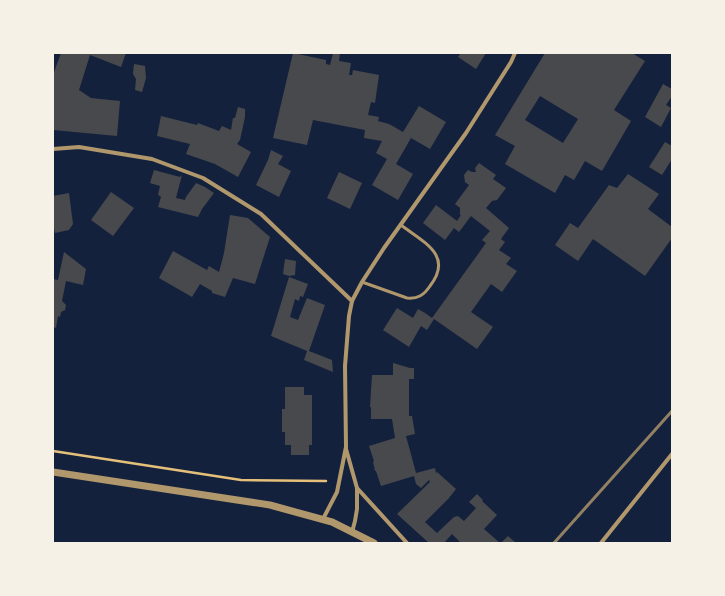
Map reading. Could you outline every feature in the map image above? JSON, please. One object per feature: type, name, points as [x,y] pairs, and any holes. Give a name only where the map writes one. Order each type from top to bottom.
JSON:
[{"type":"street","points":[[323,519],[337,492],[346,447],[345,366],[349,316],[352,301],[362,282],[466,133],[511,62],[515,53]]},
{"type":"street","points":[[53,149],[79,147],[152,159],[203,178],[261,214],[352,301]]},
{"type":"street","points":[[346,447],[357,488],[357,509],[352,532]]},
{"type":"street","points":[[601,543],[672,454]]},
{"type":"street","points":[[53,472],[270,505],[332,522],[374,543]]},
{"type":"street","points":[[357,488],[407,543]]},
{"type":"lane","points":[[362,282],[413,299],[424,293],[436,278],[439,264],[437,255],[428,245],[401,225]]},
{"type":"path","points":[[53,451],[241,480],[329,481],[337,492]]},
{"type":"building","points":[[61,53],[126,53],[121,67],[90,55],[79,90],[91,98],[120,101],[117,136],[53,130],[53,75]]},
{"type":"building","points":[[293,53],[326,60],[326,64],[330,65],[333,53],[340,53],[339,61],[351,63],[349,75],[352,75],[353,70],[379,75],[375,103],[371,102],[368,115],[379,117],[378,121],[389,124],[403,132],[419,106],[446,122],[430,149],[411,138],[396,164],[413,174],[398,200],[372,185],[387,159],[376,153],[382,141],[364,138],[365,130],[313,120],[307,145],[273,138]]},
{"type":"building","points":[[461,53],[486,53],[476,69],[458,57]]},
{"type":"building","points":[[545,53],[632,53],[645,61],[614,110],[631,121],[602,171],[585,161],[574,180],[565,175],[555,193],[505,164],[515,146],[495,135]],"holes":[[[540,96],[578,119],[563,143],[525,120]]]},
{"type":"building","points":[[134,64],[145,66],[146,78],[142,92],[135,90],[136,79],[133,74]]},
{"type":"building","points":[[663,84],[672,89],[672,96],[666,105],[671,108],[661,127],[645,117]]},
{"type":"building","points":[[238,107],[245,109],[245,117],[240,140],[237,144],[251,152],[238,177],[215,164],[186,154],[190,144],[157,136],[161,116],[197,125],[198,123],[219,131],[222,126],[231,130],[233,118],[235,118]]},
{"type":"building","points":[[665,142],[672,146],[672,159],[662,175],[649,167]]},
{"type":"building","points":[[271,150],[283,156],[278,164],[291,171],[279,197],[256,185]]},
{"type":"building","points":[[479,163],[496,175],[493,179],[506,188],[497,200],[492,201],[486,208],[509,228],[501,239],[505,242],[499,250],[511,258],[506,264],[517,271],[502,292],[491,284],[471,312],[493,327],[477,349],[434,319],[427,330],[421,326],[409,347],[383,330],[397,308],[413,318],[418,309],[432,318],[486,243],[482,240],[490,231],[471,216],[459,232],[454,228],[445,240],[423,223],[436,205],[457,221],[461,215],[460,208],[455,204],[469,185],[465,182],[464,175],[468,170],[476,172],[475,168]]},
{"type":"building","points":[[154,170],[180,177],[182,175],[176,198],[185,200],[196,183],[214,193],[198,217],[158,207],[161,197],[158,195],[160,186],[150,183]]},
{"type":"building","points":[[339,172],[362,183],[350,209],[327,198]]},
{"type":"building","points":[[628,174],[659,194],[648,209],[672,227],[672,238],[645,276],[593,239],[578,261],[555,245],[570,223],[578,228],[609,185],[617,188]]},
{"type":"building","points":[[111,192],[134,208],[113,236],[91,220]]},
{"type":"building","points":[[69,193],[73,224],[69,230],[55,233],[53,224],[53,196]]},
{"type":"building","points":[[230,215],[248,218],[270,237],[255,284],[233,278],[225,297],[212,293],[212,291],[200,284],[192,297],[159,278],[173,251],[207,270],[209,266],[219,272],[224,253]]},
{"type":"building","points":[[64,252],[86,269],[83,285],[66,281],[62,301],[66,305],[65,310],[61,312],[60,317],[58,316],[56,328],[53,327],[53,279],[58,280]]},
{"type":"building","points":[[285,259],[296,261],[295,275],[289,276],[283,274]]},
{"type":"building","points":[[289,277],[308,284],[303,297],[300,296],[299,301],[295,299],[290,317],[298,320],[307,298],[325,305],[309,351],[332,360],[333,372],[304,360],[307,351],[271,336]]},
{"type":"building","points":[[393,363],[414,368],[414,379],[409,379],[409,416],[412,416],[415,434],[406,436],[416,473],[435,468],[436,473],[437,472],[456,489],[425,522],[437,533],[454,517],[458,516],[464,521],[476,508],[469,502],[477,494],[483,500],[482,501],[497,515],[484,529],[500,543],[461,543],[452,534],[444,543],[429,543],[397,514],[430,482],[429,480],[421,488],[416,484],[414,476],[381,486],[375,471],[374,461],[369,446],[395,438],[392,419],[371,419],[370,407],[372,375],[393,375]]},
{"type":"building","points":[[285,387],[304,387],[304,395],[312,395],[312,445],[309,445],[309,455],[291,455],[291,445],[285,445],[285,432],[282,432],[282,409],[285,409]]},
{"type":"building","points":[[508,536],[516,543],[501,543]]},
{"type":"railway","points":[[554,543],[672,411]]}]
